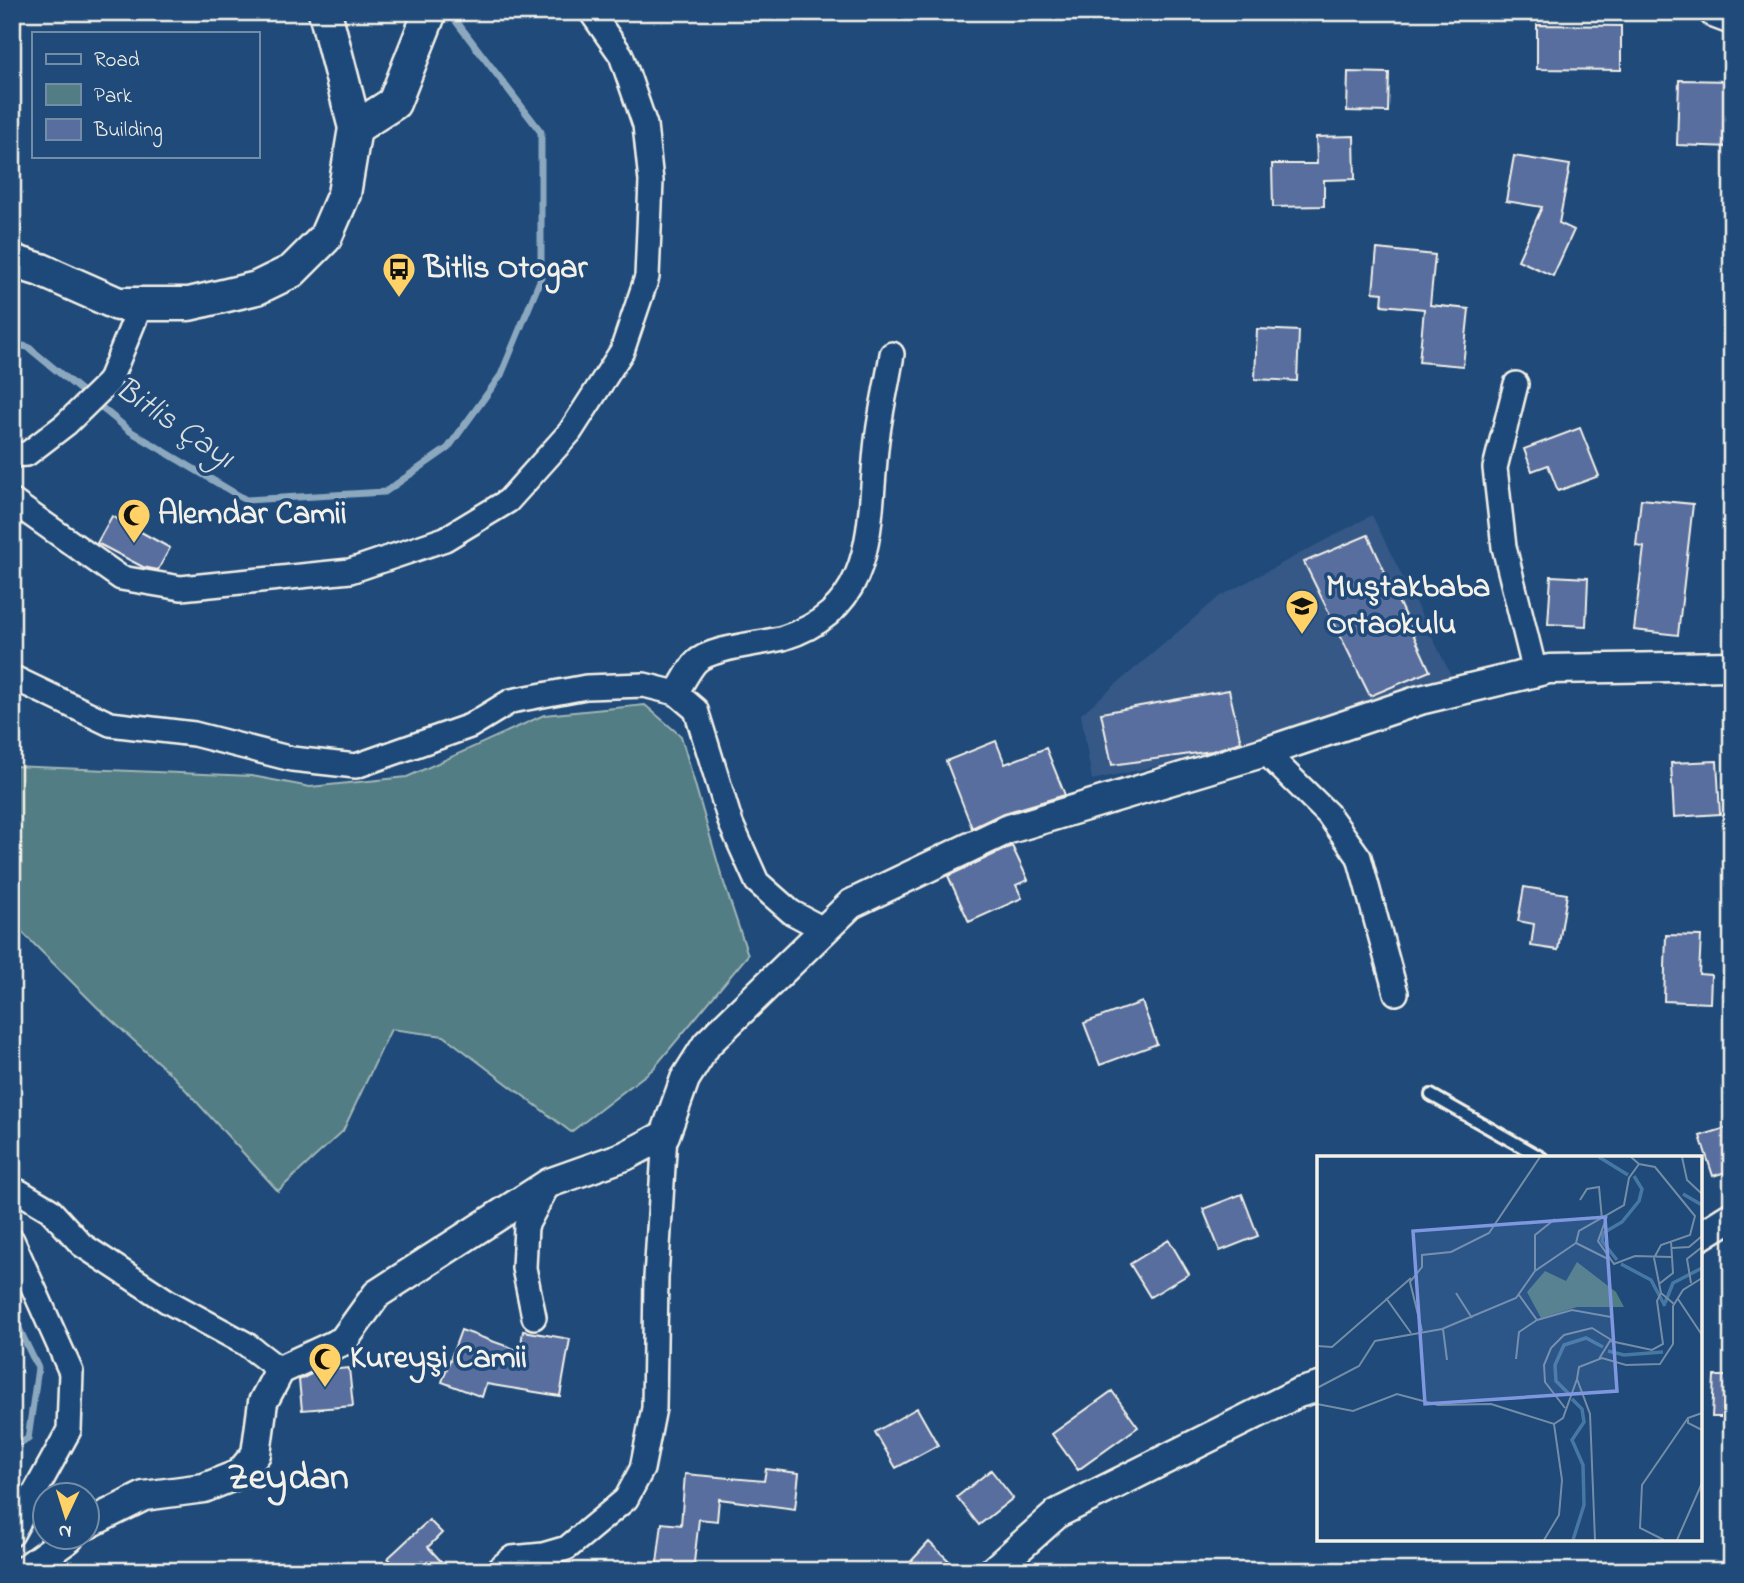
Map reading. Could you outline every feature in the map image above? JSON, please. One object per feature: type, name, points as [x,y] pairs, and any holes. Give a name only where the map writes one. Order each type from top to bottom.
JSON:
[{"type":"main road","points":[[12,261],[118,304],[190,304],[257,288],[292,271],[325,238],[344,194],[355,128],[326,12]]},
{"type":"main road","points":[[355,128],[394,103],[430,12]]},
{"type":"main road","points":[[1716,12],[1732,18]]},
{"type":"street","points":[[12,500],[121,578],[181,588],[350,571],[445,539],[508,501],[570,432],[622,351],[647,277],[651,181],[645,125],[621,55],[591,12]]},
{"type":"street","points":[[12,455],[27,454],[66,425],[109,382],[141,304]]},
{"type":"street","points":[[676,693],[697,661],[716,653],[785,637],[831,614],[848,593],[868,546],[876,446],[892,354]]},
{"type":"street","points":[[1516,384],[1495,468],[1504,547],[1535,672]]},
{"type":"street","points":[[496,1571],[512,1558],[543,1555],[567,1548],[626,1499],[642,1469],[654,1408],[656,1278],[665,1135],[685,1079],[707,1044],[852,904],[1006,830],[1265,752],[1420,700],[1549,669],[1732,666]]},
{"type":"street","points":[[12,677],[110,724],[194,734],[292,759],[356,766],[470,726],[510,701],[586,687],[644,685],[676,693],[696,710],[730,824],[757,882],[791,912],[825,930]]},
{"type":"street","points":[[1265,752],[1328,814],[1359,857],[1396,993]]},
{"type":"street","points":[[102,1517],[144,1496],[204,1488],[239,1474],[256,1454],[263,1402],[279,1370],[344,1341],[377,1294],[549,1183],[625,1156],[665,1135]]},
{"type":"street","points":[[534,1317],[524,1268],[526,1226],[549,1183]]},
{"type":"street","points":[[12,1196],[20,1192],[50,1210],[82,1245],[167,1301],[246,1344],[279,1370]]},
{"type":"street","points":[[1702,1235],[1732,1216]]},
{"type":"street","points":[[12,1240],[71,1372],[68,1430],[12,1534]]},
{"type":"street","points":[[993,1571],[1058,1513],[1298,1393],[1317,1388]]},
{"type":"street","points":[[23,1571],[49,1552]]},
{"type":"lane","points":[[1431,1095],[1538,1156]]},
{"type":"shaded area","name":"Muştakbaba Ortaokulu","points":[[1372,515],[1451,675],[1247,747],[1092,780],[1081,714],[1219,597]]},
{"type":"green space","points":[[645,705],[681,736],[721,874],[748,955],[653,1069],[571,1132],[444,1036],[391,1029],[343,1131],[278,1191],[174,1077],[98,1008],[12,922],[12,766],[252,776],[310,787],[407,777],[544,715]]},
{"type":"building","points":[[1537,25],[1621,26],[1621,70],[1537,69]]},
{"type":"building","points":[[1348,72],[1389,73],[1388,112],[1347,111]]},
{"type":"building","points":[[1679,80],[1732,81],[1732,147],[1677,145]]},
{"type":"building","points":[[1354,136],[1355,179],[1324,180],[1324,206],[1273,207],[1272,164],[1317,164],[1316,137]]},
{"type":"building","points":[[1514,156],[1570,165],[1559,223],[1574,230],[1553,276],[1518,260],[1542,207],[1506,201]]},
{"type":"building","points":[[1377,249],[1435,255],[1430,305],[1469,309],[1463,366],[1419,362],[1424,309],[1382,305],[1383,293],[1373,292]]},
{"type":"building","points":[[1257,329],[1299,331],[1297,381],[1255,379]]},
{"type":"building","points":[[1580,428],[1599,476],[1558,491],[1548,465],[1532,471],[1524,449]]},
{"type":"building","points":[[1641,499],[1693,504],[1678,635],[1634,630],[1644,547],[1636,546]]},
{"type":"building","name":"Alemdar Camii","points":[[112,516],[170,548],[158,570],[143,567],[97,543]]},
{"type":"building","points":[[1368,535],[1430,671],[1370,696],[1304,562]]},
{"type":"building","points":[[1551,576],[1588,578],[1586,626],[1548,624]]},
{"type":"building","points":[[1229,690],[1241,742],[1212,751],[1112,765],[1101,713]]},
{"type":"building","points":[[996,741],[1005,764],[1046,748],[1065,795],[1001,814],[972,828],[946,761]]},
{"type":"building","points":[[1717,761],[1720,814],[1674,817],[1671,763]]},
{"type":"building","points":[[1012,846],[1028,880],[1016,885],[1022,898],[969,922],[948,876]]},
{"type":"building","points":[[1524,887],[1567,894],[1558,950],[1531,946],[1534,924],[1518,921]]},
{"type":"building","points":[[1666,935],[1701,936],[1699,974],[1711,975],[1710,1003],[1664,1001]]},
{"type":"building","points":[[1142,1002],[1157,1044],[1100,1065],[1084,1023]]},
{"type":"building","points":[[1732,1126],[1732,1170],[1713,1176],[1700,1136]]},
{"type":"building","points":[[1242,1194],[1258,1236],[1220,1251],[1203,1209]]},
{"type":"building","points":[[1169,1240],[1189,1274],[1150,1297],[1130,1264]]},
{"type":"building","points":[[461,1330],[520,1351],[523,1331],[570,1339],[560,1396],[486,1384],[482,1397],[442,1382]]},
{"type":"building","name":"Kureyşi Camii","points":[[349,1368],[353,1406],[302,1410],[299,1380],[317,1371]]},
{"type":"building","points":[[1714,1376],[1732,1376],[1732,1417],[1712,1417]]},
{"type":"building","points":[[1112,1391],[1138,1427],[1078,1470],[1052,1434]]},
{"type":"building","points":[[917,1408],[938,1445],[896,1468],[875,1432]]},
{"type":"building","points":[[766,1469],[799,1473],[795,1509],[719,1499],[717,1521],[699,1519],[693,1571],[656,1571],[662,1523],[681,1525],[685,1474],[764,1481]]},
{"type":"building","points":[[991,1470],[1013,1498],[979,1525],[957,1497]]},
{"type":"building","points":[[429,1520],[442,1533],[428,1547],[450,1571],[400,1571],[388,1558]]},
{"type":"building","points":[[929,1542],[960,1571],[902,1571]]},
{"type":"waterway","name":"Bitlis Çayı","points":[[12,344],[28,347],[130,431],[246,500],[385,492],[448,448],[501,375],[541,278],[541,132],[449,12]]},
{"type":"waterway","name":"Bitlis Çayı","points":[[12,1314],[38,1368],[28,1439],[12,1446]]},
{"type":"place","name":"Bitlis Otogar","points":[[399,299]]},
{"type":"place","name":"Alemdar Camii","points":[[134,545]]},
{"type":"place","name":"Muştakbaba Ortaokulu","points":[[1302,636]]},
{"type":"place","name":"Kureyşi Camii","points":[[325,1389]]},
{"type":"district","name":"Zeydan","points":[[288,1479]]}]
